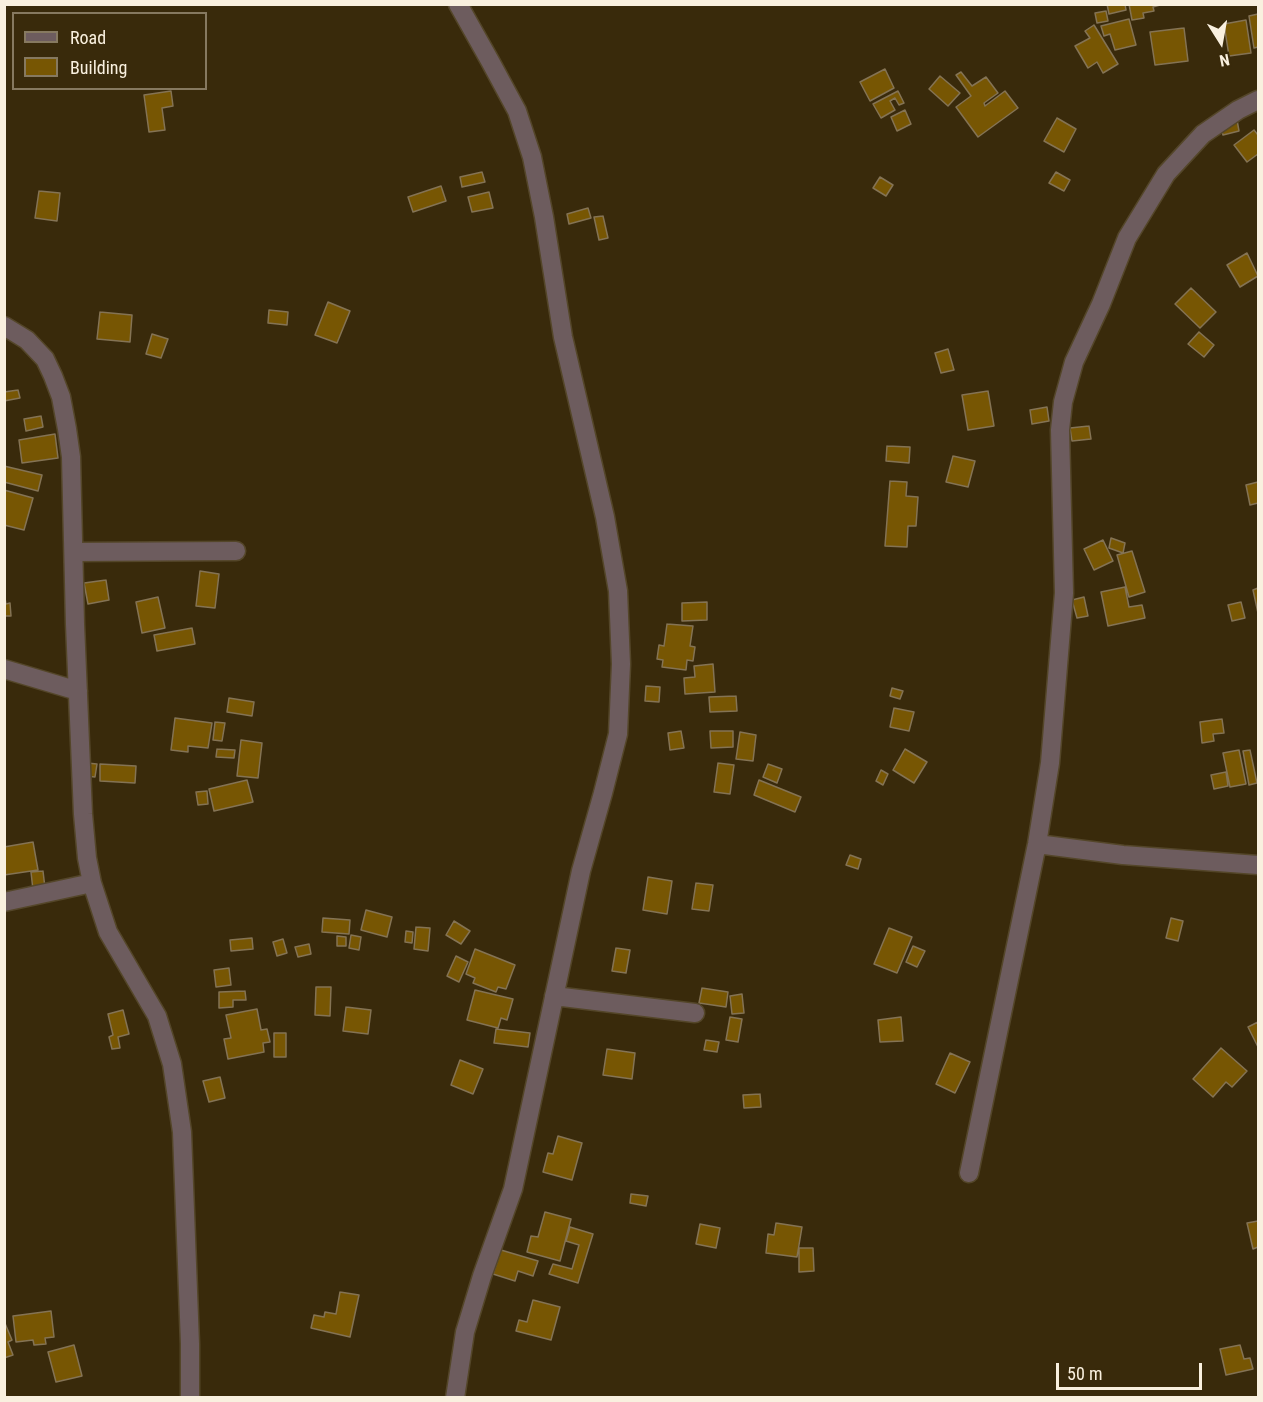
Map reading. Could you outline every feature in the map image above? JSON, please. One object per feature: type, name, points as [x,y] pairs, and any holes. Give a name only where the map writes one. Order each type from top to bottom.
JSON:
[{"type":"street","points":[[454,1398],[465,1332],[513,1189],[581,871],[618,734],[621,664],[618,591],[605,517],[563,337],[532,157],[517,111],[458,4]]},
{"type":"street","points":[[969,1173],[1037,844],[1050,763],[1064,593],[1060,430],[1063,402],[1074,362],[1101,304],[1127,238],[1166,174],[1203,134],[1238,110],[1258,100]]},
{"type":"street","points":[[4,326],[27,340],[45,359],[61,397],[71,457],[78,691],[87,858],[92,884],[108,932],[157,1016],[172,1064],[182,1132],[190,1398]]},
{"type":"street","points":[[74,552],[236,551]]},
{"type":"street","points":[[4,669],[78,691]]},
{"type":"street","points":[[1037,844],[1123,855],[1258,865]]},
{"type":"street","points":[[4,902],[92,884]]},
{"type":"street","points":[[555,996],[695,1013]]},
{"type":"building","points":[[1107,4],[1125,4],[1126,10],[1109,14]]},
{"type":"building","points":[[1129,4],[1160,5],[1153,7],[1154,11],[1143,13],[1144,18],[1132,20]]},
{"type":"building","points":[[1106,11],[1108,21],[1097,23],[1095,13]]},
{"type":"building","points":[[1258,14],[1258,47],[1254,48],[1249,16]]},
{"type":"building","points":[[1129,19],[1136,45],[1115,50],[1110,34],[1104,36],[1101,26]]},
{"type":"building","points":[[1246,20],[1251,53],[1229,56],[1224,24]]},
{"type":"building","points":[[1094,25],[1118,64],[1103,73],[1097,62],[1088,68],[1075,46],[1090,38],[1085,31]]},
{"type":"building","points":[[1184,28],[1188,61],[1155,65],[1150,32]]},
{"type":"building","points":[[885,69],[894,88],[870,101],[860,82]]},
{"type":"building","points":[[961,72],[972,86],[986,77],[998,93],[984,103],[985,106],[1005,91],[1018,108],[978,137],[956,107],[971,96],[956,75]]},
{"type":"building","points":[[940,76],[960,93],[948,106],[929,89]]},
{"type":"building","points":[[171,91],[173,106],[162,108],[165,130],[149,132],[144,95]]},
{"type":"building","points":[[898,91],[904,103],[899,105],[895,98],[890,101],[895,110],[881,118],[873,104]]},
{"type":"building","points":[[905,110],[911,124],[897,131],[891,117]]},
{"type":"building","points":[[1057,118],[1076,129],[1064,152],[1044,141]]},
{"type":"building","points":[[1237,120],[1239,131],[1223,135],[1220,124]]},
{"type":"building","points":[[1254,130],[1258,135],[1258,154],[1247,162],[1234,145]]},
{"type":"building","points":[[482,172],[485,182],[462,187],[460,177]]},
{"type":"building","points":[[1056,172],[1070,180],[1064,191],[1049,183]]},
{"type":"building","points":[[880,177],[893,185],[886,196],[873,188]]},
{"type":"building","points":[[441,186],[446,201],[413,212],[408,197]]},
{"type":"building","points":[[39,191],[60,193],[57,221],[35,218]]},
{"type":"building","points":[[489,192],[493,208],[472,212],[468,197]]},
{"type":"building","points":[[588,208],[591,218],[569,224],[567,214]]},
{"type":"building","points":[[603,216],[608,238],[599,240],[594,217]]},
{"type":"building","points":[[1247,253],[1258,276],[1240,287],[1227,265]]},
{"type":"building","points":[[1191,288],[1216,312],[1200,328],[1175,304]]},
{"type":"building","points":[[328,302],[350,311],[337,343],[315,335]]},
{"type":"building","points":[[269,310],[288,312],[287,325],[268,323]]},
{"type":"building","points":[[100,312],[132,315],[130,342],[97,339]]},
{"type":"building","points":[[1199,332],[1214,345],[1204,357],[1188,344]]},
{"type":"building","points":[[152,334],[168,339],[161,358],[146,354]]},
{"type":"building","points":[[948,349],[954,370],[941,373],[935,353]]},
{"type":"building","points":[[18,390],[20,398],[4,401],[4,392]]},
{"type":"building","points":[[988,391],[994,426],[968,430],[962,395]]},
{"type":"building","points":[[1047,407],[1049,421],[1032,424],[1030,410]]},
{"type":"building","points":[[41,416],[43,427],[26,431],[24,419]]},
{"type":"building","points":[[1089,426],[1091,439],[1072,441],[1070,428]]},
{"type":"building","points":[[55,434],[58,458],[22,463],[19,440]]},
{"type":"building","points":[[887,446],[910,447],[909,463],[886,461]]},
{"type":"building","points":[[953,456],[975,461],[968,487],[946,482]]},
{"type":"building","points":[[4,466],[42,475],[38,491],[4,482]]},
{"type":"building","points":[[890,481],[907,482],[906,496],[918,497],[916,526],[908,526],[907,547],[885,546]]},
{"type":"building","points":[[1258,482],[1258,503],[1250,505],[1246,485]]},
{"type":"building","points":[[4,490],[33,498],[24,530],[4,525]]},
{"type":"building","points":[[1111,538],[1125,543],[1123,553],[1109,548]]},
{"type":"building","points":[[1103,540],[1113,561],[1094,570],[1084,549]]},
{"type":"building","points":[[1132,551],[1145,592],[1129,597],[1117,555]]},
{"type":"building","points":[[200,571],[219,574],[215,608],[196,606]]},
{"type":"building","points":[[106,580],[109,600],[88,604],[84,583]]},
{"type":"building","points":[[1125,587],[1129,607],[1142,605],[1145,618],[1108,626],[1101,592]]},
{"type":"building","points":[[1258,588],[1258,613],[1253,590]]},
{"type":"building","points":[[4,592],[6,604],[10,603],[11,616],[4,616]]},
{"type":"building","points":[[158,597],[165,628],[142,633],[136,602]]},
{"type":"building","points":[[1084,597],[1088,616],[1077,618],[1072,600]]},
{"type":"building","points":[[707,602],[707,620],[682,621],[682,603]]},
{"type":"building","points":[[1241,602],[1245,618],[1232,621],[1228,605]]},
{"type":"building","points":[[667,624],[693,626],[690,646],[695,647],[693,661],[687,660],[686,670],[662,667],[663,660],[657,659],[659,645],[664,646]]},
{"type":"building","points":[[192,628],[195,644],[157,651],[154,635]]},
{"type":"building","points":[[713,664],[715,692],[685,694],[684,678],[695,677],[694,666]]},
{"type":"building","points":[[646,686],[660,687],[659,702],[645,701]]},
{"type":"building","points":[[892,688],[903,691],[900,699],[890,696]]},
{"type":"building","points":[[736,696],[737,711],[710,712],[709,697]]},
{"type":"building","points":[[229,698],[254,702],[252,716],[227,712]]},
{"type":"building","points":[[894,708],[914,712],[909,731],[890,727]]},
{"type":"building","points":[[175,718],[212,723],[208,748],[188,746],[188,752],[171,750]]},
{"type":"building","points":[[1222,719],[1224,733],[1213,734],[1214,741],[1202,743],[1200,722]]},
{"type":"building","points":[[215,722],[225,723],[222,741],[213,740]]},
{"type":"building","points":[[681,731],[684,748],[670,750],[668,733]]},
{"type":"building","points":[[710,731],[733,731],[733,747],[711,748]]},
{"type":"building","points":[[740,732],[756,735],[753,761],[736,759]]},
{"type":"building","points":[[241,740],[262,743],[258,778],[237,776]]},
{"type":"building","points":[[217,749],[235,750],[234,758],[216,757]]},
{"type":"building","points":[[905,749],[927,762],[914,783],[893,770]]},
{"type":"building","points":[[1239,750],[1246,784],[1230,787],[1223,753]]},
{"type":"building","points":[[1250,750],[1257,783],[1249,785],[1243,751]]},
{"type":"building","points":[[87,763],[97,764],[95,777],[86,776]]},
{"type":"building","points":[[718,763],[734,765],[730,794],[714,792]]},
{"type":"building","points":[[100,764],[136,766],[135,783],[100,781]]},
{"type":"building","points":[[768,764],[782,769],[777,783],[763,777]]},
{"type":"building","points":[[881,770],[888,774],[883,785],[876,781]]},
{"type":"building","points":[[1226,772],[1228,786],[1214,789],[1211,775]]},
{"type":"building","points":[[247,780],[253,802],[214,811],[209,789]]},
{"type":"building","points":[[759,780],[801,797],[795,812],[754,795]]},
{"type":"building","points":[[207,791],[208,804],[198,805],[196,792]]},
{"type":"building","points":[[33,842],[38,870],[4,875],[4,847]]},
{"type":"building","points":[[850,855],[861,859],[858,869],[846,865]]},
{"type":"building","points":[[43,871],[45,888],[33,890],[31,872]]},
{"type":"building","points":[[648,877],[672,881],[667,914],[643,910]]},
{"type":"building","points":[[696,883],[713,885],[709,911],[692,909]]},
{"type":"building","points":[[366,910],[392,917],[387,937],[361,930]]},
{"type":"building","points":[[323,918],[350,920],[349,934],[322,932]]},
{"type":"building","points":[[1171,918],[1183,921],[1178,941],[1166,938]]},
{"type":"building","points":[[454,921],[470,931],[461,944],[446,935]]},
{"type":"building","points":[[416,927],[430,928],[428,951],[414,949]]},
{"type":"building","points":[[889,928],[912,937],[897,973],[874,964]]},
{"type":"building","points":[[406,931],[413,932],[412,943],[405,942]]},
{"type":"building","points":[[351,935],[361,937],[359,950],[349,948]]},
{"type":"building","points":[[337,936],[346,937],[346,946],[337,946]]},
{"type":"building","points":[[252,938],[253,949],[231,951],[230,940]]},
{"type":"building","points":[[283,939],[287,953],[277,956],[273,942]]},
{"type":"building","points":[[309,944],[311,954],[298,957],[295,947]]},
{"type":"building","points":[[913,946],[925,951],[917,967],[906,962]]},
{"type":"building","points":[[616,948],[630,950],[626,973],[612,971]]},
{"type":"building","points":[[475,949],[515,965],[506,989],[498,987],[496,992],[473,983],[475,978],[466,974]]},
{"type":"building","points":[[456,956],[468,962],[459,982],[447,976]]},
{"type":"building","points":[[229,968],[231,985],[216,987],[214,970]]},
{"type":"building","points":[[316,987],[331,987],[330,1016],[315,1015]]},
{"type":"building","points":[[702,988],[728,992],[726,1007],[699,1003]]},
{"type":"building","points":[[475,990],[513,999],[507,1020],[501,1018],[498,1028],[467,1020]]},
{"type":"building","points":[[245,991],[246,1000],[233,1000],[233,1007],[219,1008],[219,992]]},
{"type":"building","points":[[742,994],[744,1013],[732,1014],[730,996]]},
{"type":"building","points":[[346,1007],[371,1010],[368,1034],[343,1031]]},
{"type":"building","points":[[257,1009],[261,1030],[267,1029],[270,1042],[263,1043],[264,1052],[228,1059],[224,1039],[231,1038],[226,1015]]},
{"type":"building","points":[[123,1010],[129,1034],[118,1037],[120,1048],[112,1049],[109,1037],[113,1035],[108,1014]]},
{"type":"building","points":[[730,1017],[742,1019],[738,1042],[726,1040]]},
{"type":"building","points":[[901,1017],[903,1041],[880,1042],[878,1020]]},
{"type":"building","points":[[1258,1022],[1258,1047],[1248,1027]]},
{"type":"building","points":[[496,1029],[530,1033],[528,1047],[494,1043]]},
{"type":"building","points":[[274,1033],[286,1033],[286,1057],[274,1057]]},
{"type":"building","points":[[706,1040],[719,1042],[717,1052],[704,1050]]},
{"type":"building","points":[[1221,1048],[1247,1071],[1232,1087],[1226,1082],[1213,1097],[1193,1079]]},
{"type":"building","points":[[607,1049],[635,1053],[632,1079],[603,1075]]},
{"type":"building","points":[[950,1053],[970,1062],[955,1093],[936,1084]]},
{"type":"building","points":[[460,1060],[483,1069],[473,1094],[451,1085]]},
{"type":"building","points":[[220,1077],[225,1098],[209,1102],[203,1081]]},
{"type":"building","points":[[760,1094],[761,1107],[744,1108],[743,1095]]},
{"type":"building","points":[[558,1136],[582,1143],[572,1180],[543,1172],[548,1153],[553,1154]]},
{"type":"building","points":[[631,1194],[648,1196],[646,1206],[630,1203]]},
{"type":"building","points":[[545,1212],[571,1219],[560,1261],[527,1252],[531,1236],[538,1237]]},
{"type":"building","points":[[1258,1221],[1258,1247],[1253,1249],[1247,1223]]},
{"type":"building","points":[[776,1223],[802,1227],[797,1257],[766,1253],[768,1234],[774,1235]]},
{"type":"building","points":[[700,1224],[720,1228],[716,1248],[696,1244]]},
{"type":"building","points":[[570,1227],[593,1234],[578,1283],[549,1274],[553,1264],[572,1269],[579,1245],[566,1241]]},
{"type":"building","points":[[799,1248],[813,1248],[814,1271],[799,1272]]},
{"type":"building","points":[[501,1250],[538,1261],[533,1276],[518,1271],[515,1281],[493,1274]]},
{"type":"building","points":[[340,1292],[359,1295],[350,1337],[311,1328],[314,1315],[324,1317],[325,1312],[336,1314]]},
{"type":"building","points":[[533,1300],[560,1307],[551,1340],[516,1331],[519,1320],[527,1322]]},
{"type":"building","points":[[51,1311],[54,1337],[45,1338],[46,1344],[34,1345],[33,1340],[16,1342],[13,1316]]},
{"type":"building","points":[[4,1321],[12,1340],[8,1342],[13,1355],[4,1358]]},
{"type":"building","points":[[74,1345],[82,1376],[56,1382],[48,1352]]},
{"type":"building","points":[[1240,1345],[1244,1359],[1250,1358],[1253,1369],[1226,1375],[1220,1349]]}]
